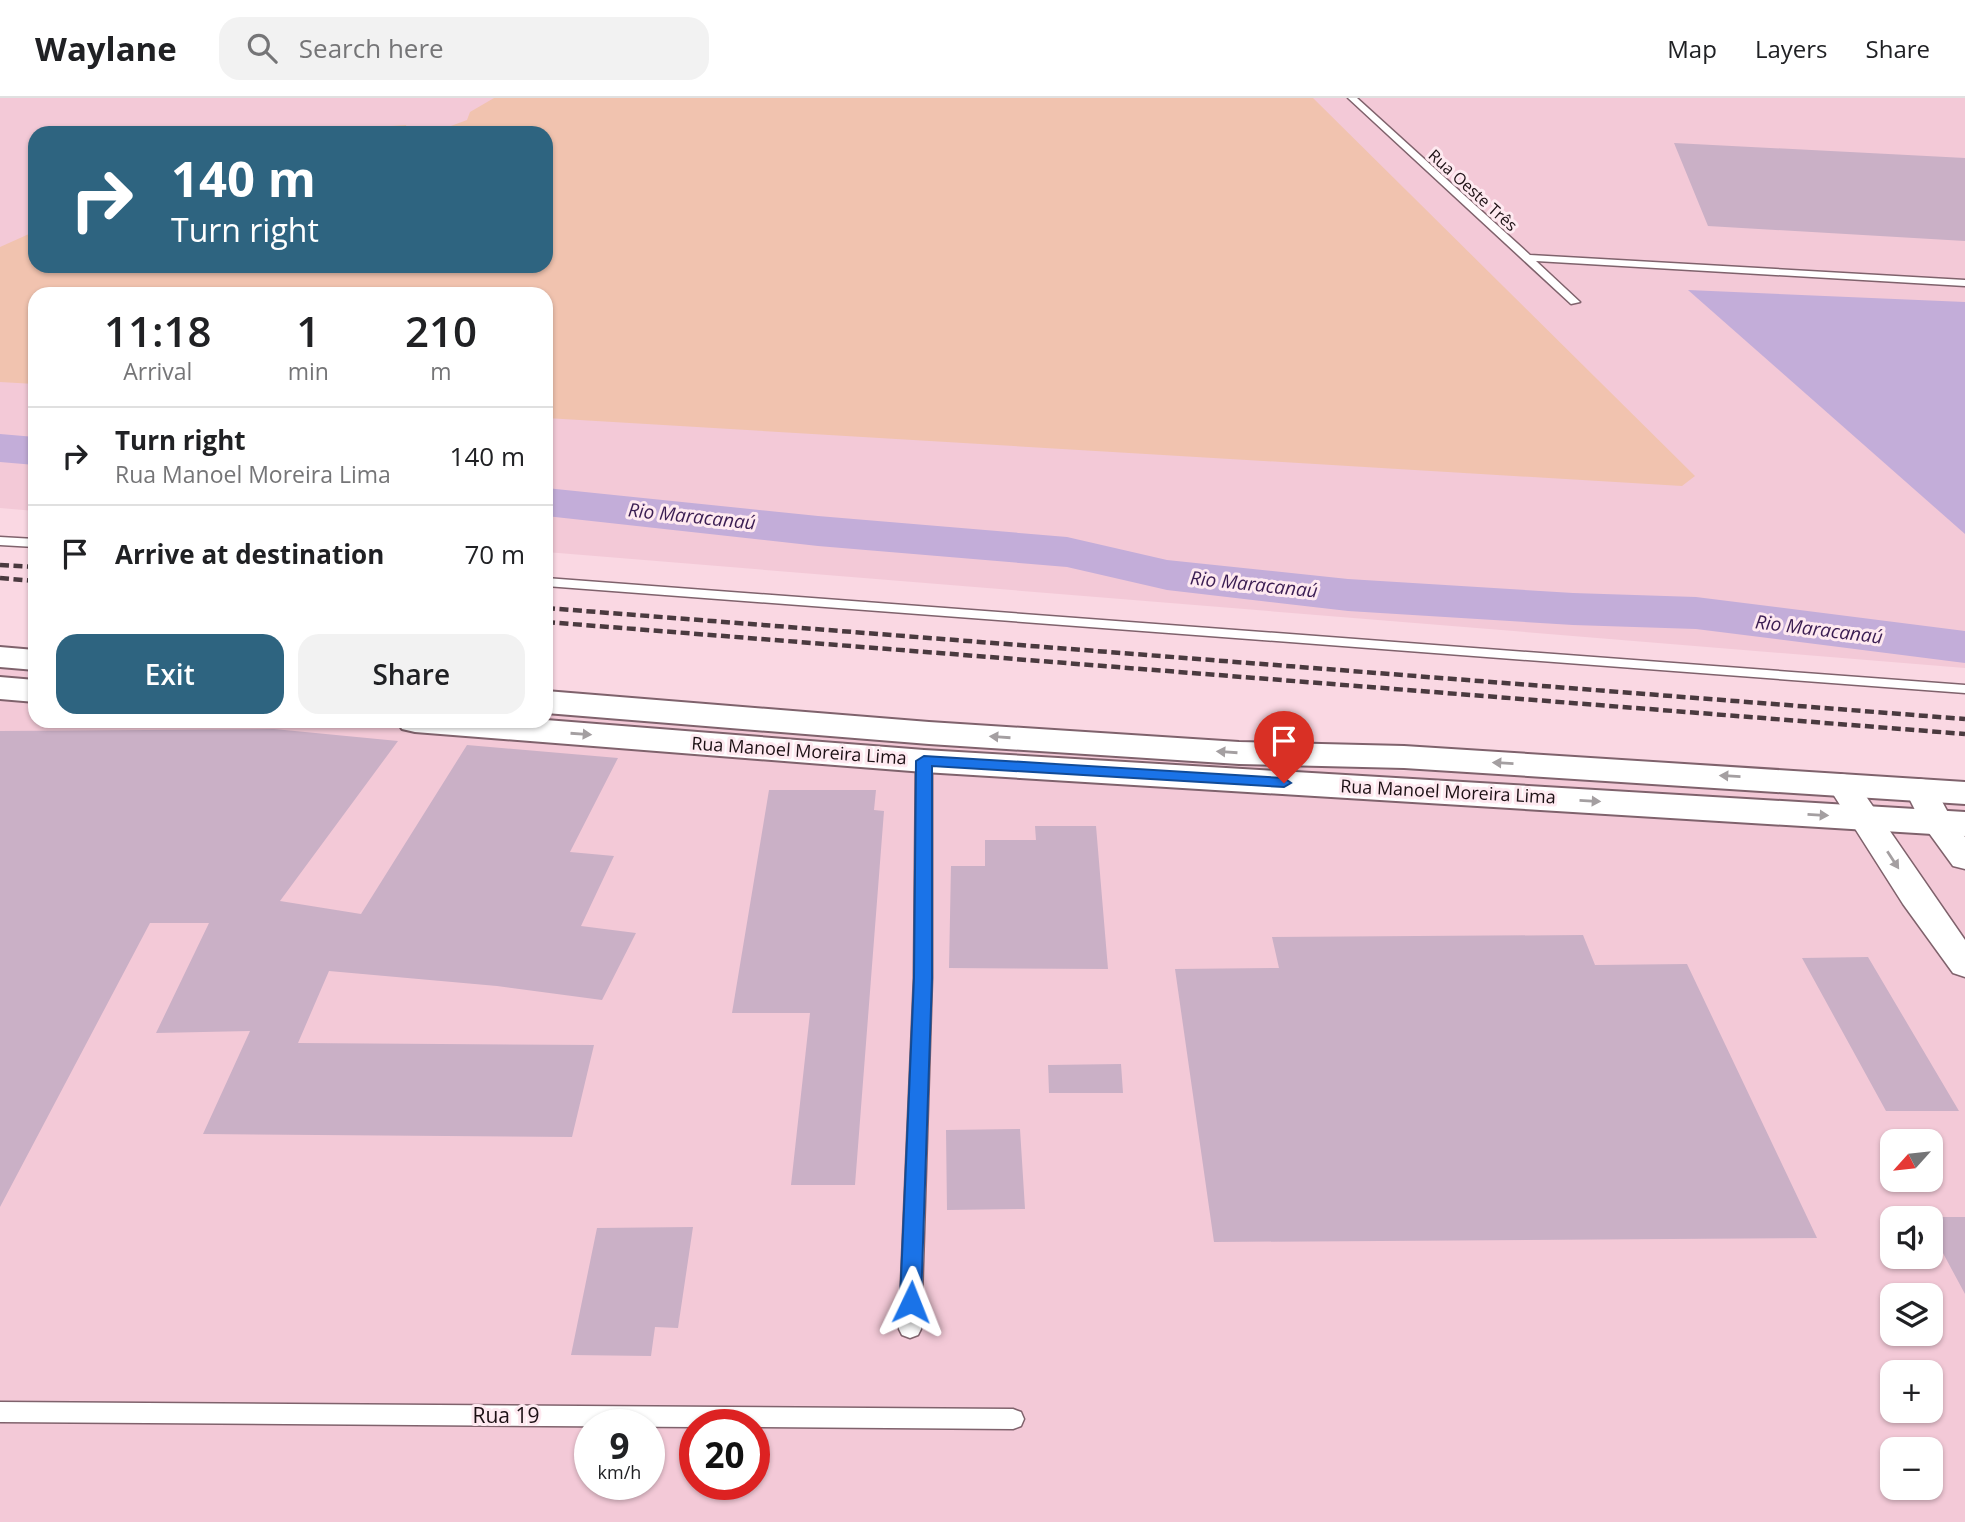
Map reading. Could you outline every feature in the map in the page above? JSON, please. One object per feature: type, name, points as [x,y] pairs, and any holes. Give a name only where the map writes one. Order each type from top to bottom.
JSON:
[{"type":"street","points":[[0,657],[28,659]]},
{"type":"street","points":[[0,688],[28,690]]},
{"type":"street","name":"Rua Manoel Moreira Lima","points":[[553,703],[929,733],[1239,753],[1404,757],[1841,783],[1941,811]]},
{"type":"street","name":"Rua Manoel Moreira Lima","points":[[504,728],[924,761],[1864,817],[1941,811]]},
{"type":"street","points":[[1841,783],[1915,896],[1965,965]]},
{"type":"street","points":[[1965,793],[1941,811],[1965,859]]},
{"type":"lane","name":"Rua Oeste Três","points":[[1352,98],[1576,302]]},
{"type":"lane","points":[[1527,258],[1965,283]]},
{"type":"lane","points":[[0,541],[28,543]]},
{"type":"lane","points":[[553,583],[1965,690]]},
{"type":"lane","points":[[909,1329],[923,978],[924,761]]},
{"type":"lane","name":"Rua 19","points":[[0,1412],[1013,1419]]},
{"type":"shaded area","points":[[0,98],[1965,98],[1965,668],[553,553],[553,287],[28,287],[28,510],[0,508]]},
{"type":"shaded area","points":[[494,98],[1313,98],[1695,476],[1682,486],[553,418],[553,287],[28,287],[28,384],[0,382],[0,247],[28,234],[28,273],[553,273],[553,126],[451,126],[467,120],[470,112]]},
{"type":"shaded area","points":[[1688,290],[1965,302],[1965,534]]},
{"type":"shaded area","points":[[0,661],[28,663],[28,728],[553,728],[553,709],[1142,760],[1563,777],[1965,799],[1965,1522],[0,1522]]},
{"type":"building","points":[[1674,143],[1965,158],[1965,241],[1708,226]]},
{"type":"building","points":[[274,729],[398,741],[280,901],[361,914],[467,745],[618,758],[570,852],[614,856],[581,926],[636,933],[602,1000],[497,986],[329,971],[298,1043],[594,1045],[572,1137],[203,1134],[250,1031],[156,1033],[209,923],[150,923],[0,1207],[0,731]]},
{"type":"building","points":[[769,790],[876,790],[874,810],[884,811],[855,1185],[791,1185],[810,1013],[732,1013]]},
{"type":"building","points":[[1035,826],[1096,826],[1108,969],[949,968],[951,866],[985,866],[985,840],[1036,840]]},
{"type":"building","points":[[1583,935],[1595,965],[1687,964],[1817,1238],[1214,1242],[1175,969],[1279,968],[1272,937]]},
{"type":"building","points":[[1868,957],[1959,1111],[1886,1111],[1802,958]]},
{"type":"building","points":[[1121,1064],[1123,1093],[1049,1093],[1048,1065]]},
{"type":"building","points":[[1020,1129],[1025,1209],[947,1210],[946,1130]]},
{"type":"building","points":[[1943,1217],[1965,1217],[1965,1294],[1943,1253]]},
{"type":"building","points":[[693,1227],[678,1328],[655,1327],[651,1356],[571,1355],[597,1228]]},
{"type":"waterway","name":"Rio Maracanaú","points":[[0,448],[28,450]]},
{"type":"waterway","name":"Rio Maracanaú","points":[[553,503],[818,531],[1067,552],[1167,575],[1348,595],[1573,609],[1696,613],[1965,647]]},
{"type":"railway","points":[[0,565],[28,567]]},
{"type":"railway","points":[[0,578],[28,580]]},
{"type":"railway","points":[[553,609],[1965,719]]},
{"type":"railway","points":[[553,623],[1965,734]]},
{"type":"route","points":[[911,1302],[923,978],[924,761],[1284,783]]}]
